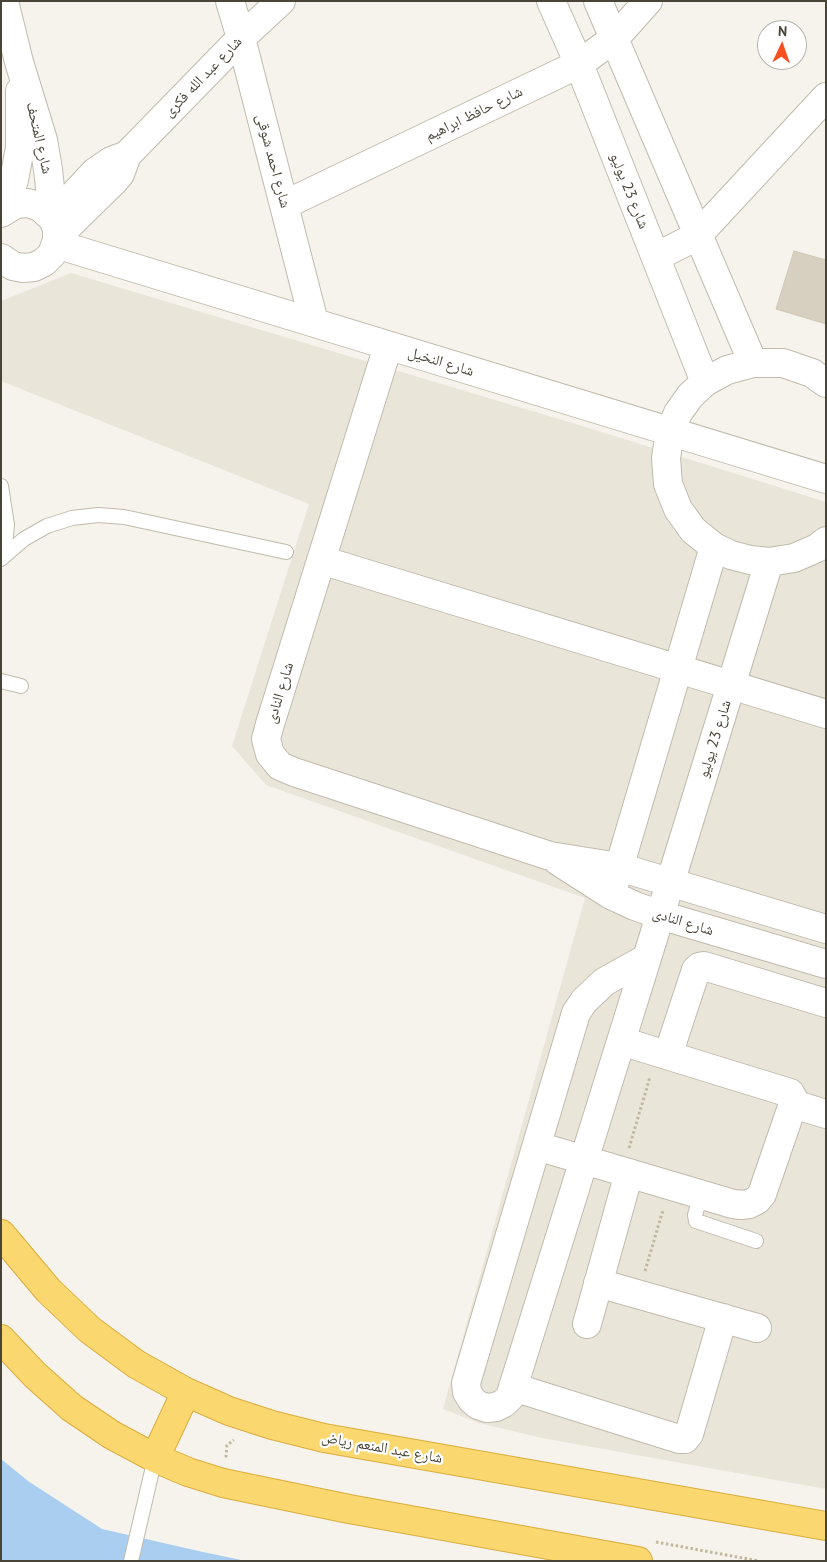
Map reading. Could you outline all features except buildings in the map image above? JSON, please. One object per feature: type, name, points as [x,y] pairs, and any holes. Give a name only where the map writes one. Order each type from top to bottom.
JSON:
[{"type":"highway","name":"شارع عبد المنعم رياض","points":[[1,1234],[48,1290],[90,1330],[136,1364],[186,1392],[229,1411],[272,1425],[324,1438],[826,1526]]},
{"type":"highway","points":[[1,1339],[35,1375],[72,1408],[112,1435],[155,1458],[188,1472],[232,1485],[349,1509],[645,1551]]},
{"type":"highway","points":[[155,1458],[186,1392]]},
{"type":"street","name":"شارع المتحف","points":[[4,1],[19,62],[43,140],[54,229]]},
{"type":"street","name":"شارع احمد شوقى","points":[[230,1],[314,322]]},
{"type":"street","name":"شارع عبد الله فكرى","points":[[2,260],[13,266],[23,268],[34,267],[44,262],[52,254],[54,229],[65,229],[114,182],[122,170],[126,155],[241,38],[281,1]]},
{"type":"street","name":"شارع 23 يوليو","points":[[551,1],[579,64],[705,382]]},
{"type":"street","points":[[598,1],[753,363]]},
{"type":"street","name":"شارع حافظ ابراهيم","points":[[284,205],[579,64],[615,38],[648,1]]},
{"type":"street","name":"شارع المتحف","points":[[3,211],[14,180],[20,148],[19,62]]},
{"type":"street","points":[[656,257],[697,236],[826,97]]},
{"type":"street","name":"شارع النخيل","points":[[3,211],[16,204],[28,203],[40,207],[54,229],[314,322],[826,479]]},
{"type":"street","name":"شارع النادى","points":[[388,346],[270,724],[266,739],[270,754],[280,766],[294,772],[550,856],[619,867],[826,929]]},
{"type":"street","points":[[826,383],[812,373],[783,363],[753,363],[728,370],[705,382],[690,396],[678,413],[670,432],[666,458],[668,484],[678,509],[693,530],[714,547],[741,558],[770,562],[794,558],[826,542]]},
{"type":"street","points":[[611,895],[714,547]]},
{"type":"street","points":[[321,560],[826,714]]},
{"type":"street","name":"شارع 23 يوليو","points":[[514,1387],[770,562]]},
{"type":"street","name":"شارع النادى","points":[[550,856],[611,895],[660,915],[826,964]]},
{"type":"street","points":[[647,958],[604,982],[589,996],[576,1013],[466,1383],[467,1392],[478,1405],[487,1408],[496,1407],[504,1403],[510,1397],[514,1387],[679,1440],[685,1439],[689,1434],[723,1318]]},
{"type":"street","points":[[663,1054],[696,970],[699,967],[704,966],[826,1003]]},
{"type":"street","points":[[537,1146],[741,1205],[757,1200],[762,1194],[794,1104],[793,1096],[787,1092],[621,1042]]},
{"type":"street","points":[[794,1104],[826,1114]]},
{"type":"street","points":[[586,1324],[626,1172]]},
{"type":"street","points":[[598,1283],[757,1328]]},
{"type":"lane","points":[[1,486],[7,525],[3,557]]},
{"type":"lane","points":[[3,557],[24,539],[47,526],[72,518],[98,515],[124,517],[286,552]]},
{"type":"lane","points":[[1,682],[21,686]]},
{"type":"lane","points":[[701,1194],[695,1215],[696,1221],[756,1241]]},
{"type":"lane","points":[[131,1561],[155,1458]]},
{"type":"path","points":[[626,1172],[663,1054]]},
{"type":"path","points":[[638,1294],[670,1185]]},
{"type":"path","points":[[233,1462],[226,1456],[227,1445],[235,1439],[241,1439]]},
{"type":"path","points":[[645,1551],[759,1561]]},
{"type":"shaded area","points":[[71,273],[592,429],[826,502],[826,1489],[542,1438],[479,1423],[443,1409],[585,898],[266,785],[232,746],[309,504],[1,381],[1,301]]},
{"type":"water","points":[[1,1459],[28,1481],[102,1529],[246,1561],[1,1561]]}]
